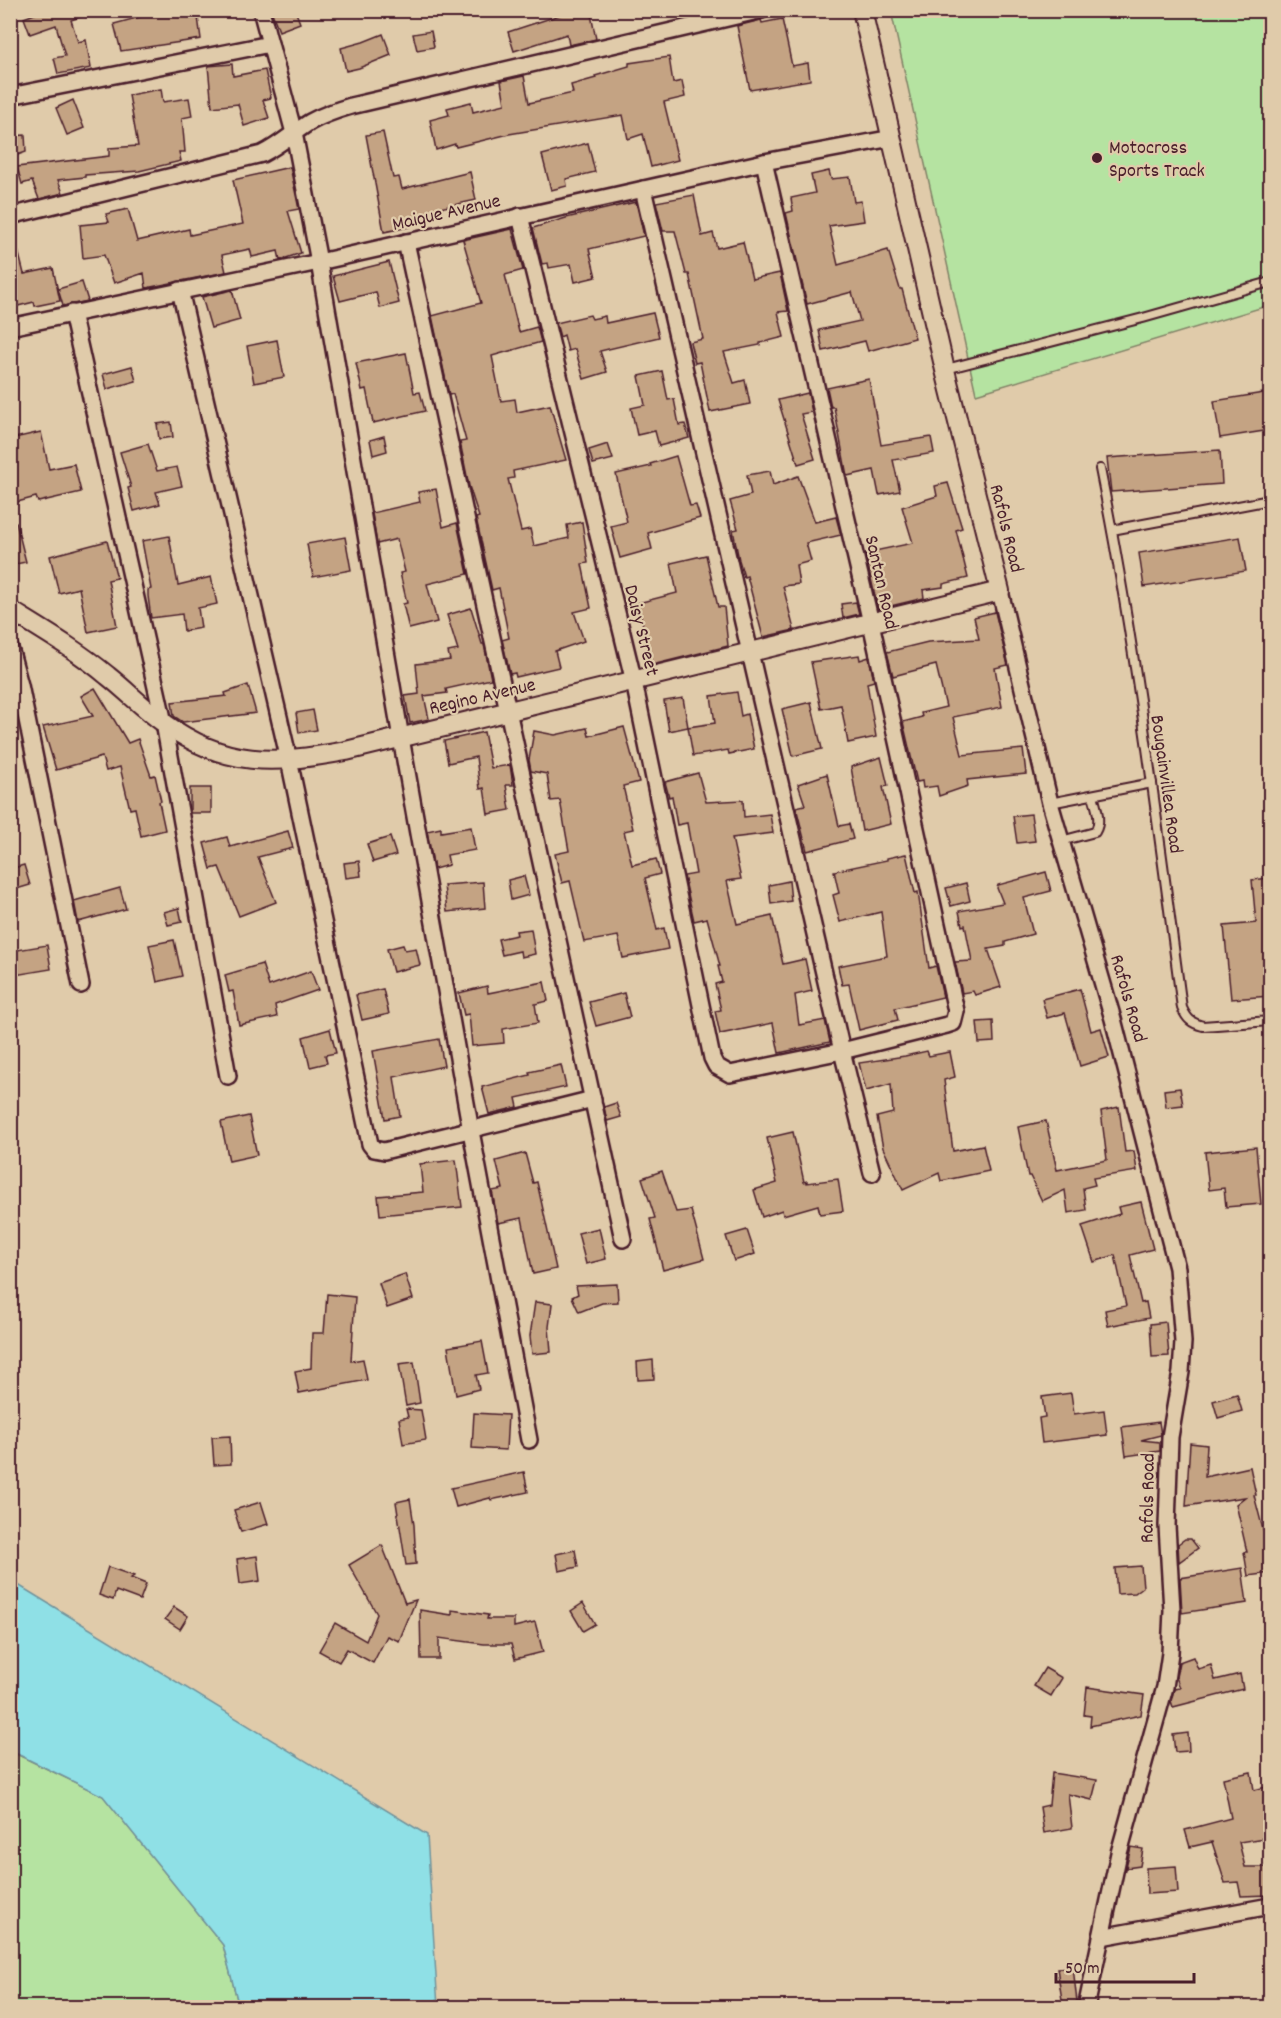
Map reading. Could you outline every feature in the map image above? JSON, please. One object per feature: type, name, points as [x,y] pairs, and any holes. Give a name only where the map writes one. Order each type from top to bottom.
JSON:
[{"type":"street","points":[[261,10],[294,133],[319,262],[471,1131],[529,1440]]},
{"type":"street","points":[[10,216],[243,159],[270,150],[330,112],[351,106],[762,10]]},
{"type":"street","name":"Rafols Road","points":[[862,10],[945,370],[1050,803],[1113,1019],[1177,1268],[1183,1342],[1170,1437],[1167,1492],[1167,1536],[1172,1610],[1170,1653],[1165,1687],[1119,1853],[1086,2007]]},
{"type":"street","points":[[10,96],[270,44]]},
{"type":"street","name":"Maigue Avenue","points":[[10,327],[319,262],[764,162],[892,138]]},
{"type":"street","name":"Santan Road","points":[[764,162],[871,623],[956,1011],[953,1023],[842,1051]]},
{"type":"street","points":[[643,189],[872,1173]]},
{"type":"street","name":"Daisy Street","points":[[520,216],[634,682],[712,1058],[716,1066],[730,1074],[842,1051]]},
{"type":"street","points":[[406,242],[623,1239]]},
{"type":"street","points":[[180,290],[289,760],[370,1144],[374,1149],[384,1151],[593,1099]]},
{"type":"street","points":[[72,313],[164,723],[228,1076]]},
{"type":"street","name":"Regino Avenue","points":[[10,610],[87,659],[164,723],[188,739],[212,751],[260,761],[289,760],[346,751],[1000,591]]},
{"type":"street","points":[[10,648],[20,685],[81,985]]},
{"type":"street","points":[[1101,1937],[1270,1906]]},
{"type":"lane","points":[[945,370],[1270,282]]},
{"type":"lane","name":"Bougainvillea Road","points":[[1100,469],[1113,530],[1152,783],[1182,1008],[1187,1019],[1203,1026],[1270,1022]]},
{"type":"lane","points":[[1113,530],[1270,500]]},
{"type":"lane","points":[[1050,803],[1152,783]]},
{"type":"lane","points":[[1061,842],[1095,832],[1098,821],[1093,795]]},
{"type":"green space","name":"Motocross Sports Track","points":[[891,11],[1270,11],[1270,305],[976,394]]},
{"type":"green space","points":[[10,1751],[103,1796],[223,1945],[239,2007],[11,2007]]},
{"type":"water","points":[[10,1580],[427,1835],[438,2007],[239,2007],[223,1945],[103,1796],[11,1751]]},
{"type":"building","points":[[45,10],[91,10],[92,13],[71,20],[78,42],[86,40],[91,68],[58,74],[54,58],[65,56],[56,25],[30,34],[24,18]]},
{"type":"building","points":[[167,10],[197,10],[201,39],[121,51],[114,24]]},
{"type":"building","points":[[271,10],[295,10],[300,23],[279,31]]},
{"type":"building","points":[[562,10],[590,10],[596,39],[569,45],[567,34],[514,51],[508,32],[563,14]]},
{"type":"building","points":[[782,19],[792,66],[808,63],[810,80],[750,90],[737,26],[761,20],[762,23]]},
{"type":"building","points":[[431,31],[434,47],[417,50],[413,34]]},
{"type":"building","points":[[383,34],[391,55],[346,71],[341,48]]},
{"type":"building","points":[[669,57],[673,83],[682,81],[685,97],[664,102],[678,160],[651,167],[643,134],[628,139],[623,115],[509,134],[456,147],[455,144],[436,150],[430,120],[449,115],[447,108],[471,102],[473,112],[505,104],[501,81],[524,76],[529,103],[573,93],[571,85],[629,66],[629,63]]},
{"type":"building","points":[[232,64],[233,76],[265,70],[271,98],[263,100],[269,118],[244,126],[238,104],[212,107],[208,66]]},
{"type":"building","points":[[161,89],[163,102],[189,98],[192,116],[182,118],[185,152],[179,152],[181,161],[139,171],[85,175],[85,177],[58,180],[63,193],[39,199],[32,181],[22,184],[17,167],[109,156],[109,148],[138,146],[129,95]]},
{"type":"building","points":[[73,100],[84,128],[67,135],[56,108]]},
{"type":"building","points":[[383,132],[393,178],[399,177],[402,189],[470,172],[476,200],[435,209],[436,214],[408,220],[409,227],[384,232],[366,135]]},
{"type":"building","points":[[25,135],[26,152],[12,157],[11,136]]},
{"type":"building","points":[[588,143],[595,172],[566,179],[567,186],[551,190],[542,155]]},
{"type":"building","points":[[290,167],[299,209],[288,211],[301,253],[280,260],[278,251],[252,257],[250,249],[222,255],[226,272],[146,288],[144,273],[114,283],[104,255],[83,258],[80,225],[109,222],[106,214],[128,209],[137,241],[189,229],[190,235],[243,224],[233,180]]},
{"type":"building","points":[[829,171],[831,179],[850,177],[854,202],[861,201],[864,221],[829,226],[838,265],[888,250],[900,289],[902,289],[915,338],[868,351],[865,341],[823,351],[819,330],[860,321],[852,292],[807,304],[786,213],[793,211],[791,198],[815,193],[811,175]]},
{"type":"building","points":[[694,195],[702,236],[713,233],[717,248],[743,242],[752,279],[780,273],[788,311],[778,312],[784,337],[760,343],[760,345],[724,352],[734,383],[745,380],[750,404],[710,412],[700,362],[695,363],[690,342],[703,339],[689,274],[686,274],[675,231],[663,231],[656,202]]},
{"type":"building","points":[[636,202],[644,236],[589,249],[596,277],[575,282],[571,264],[549,268],[548,263],[542,264],[533,228]]},
{"type":"building","points":[[512,229],[523,270],[505,275],[519,332],[537,327],[541,342],[492,356],[501,401],[515,399],[517,412],[550,405],[566,460],[513,471],[514,478],[508,479],[521,531],[530,529],[534,546],[569,538],[567,525],[582,522],[588,563],[582,564],[591,608],[574,612],[584,641],[555,651],[559,667],[516,677],[515,673],[510,674],[502,640],[509,638],[499,588],[492,590],[476,518],[479,517],[469,486],[460,442],[466,441],[453,394],[449,395],[432,316],[481,303],[463,240]]},
{"type":"building","points":[[16,242],[24,274],[53,268],[60,301],[35,306],[34,302],[10,308],[10,243]]},
{"type":"building","points":[[389,262],[399,303],[380,308],[376,292],[340,301],[333,276]]},
{"type":"building","points":[[82,282],[88,301],[63,306],[58,289]]},
{"type":"building","points":[[232,290],[240,320],[211,328],[202,297]]},
{"type":"building","points":[[653,313],[659,337],[600,351],[607,372],[584,379],[575,349],[568,351],[564,335],[560,337],[556,323],[590,315],[592,319],[605,316],[606,323]]},
{"type":"building","points":[[277,340],[284,377],[254,383],[247,346]]},
{"type":"building","points":[[406,353],[414,393],[420,392],[425,411],[373,423],[366,389],[362,390],[356,363]]},
{"type":"building","points":[[132,366],[136,381],[107,389],[103,374]]},
{"type":"building","points":[[662,371],[668,400],[674,399],[679,425],[685,424],[689,438],[659,446],[655,431],[637,435],[631,408],[645,405],[639,376]]},
{"type":"building","points":[[869,379],[881,445],[931,437],[934,453],[893,460],[900,491],[879,495],[874,470],[847,476],[834,407],[831,407],[827,388]]},
{"type":"building","points":[[1270,392],[1270,430],[1220,438],[1214,401]]},
{"type":"building","points":[[808,393],[812,412],[801,414],[815,459],[798,464],[778,400]]},
{"type":"building","points":[[171,422],[173,437],[159,439],[157,424]]},
{"type":"building","points":[[41,432],[49,469],[74,464],[81,492],[38,502],[36,497],[10,504],[10,439]]},
{"type":"building","points":[[384,436],[387,451],[373,455],[370,440]]},
{"type":"building","points":[[148,444],[157,471],[177,467],[182,486],[156,492],[160,504],[134,511],[128,488],[131,487],[120,452]]},
{"type":"building","points":[[608,444],[613,459],[593,464],[589,450]]},
{"type":"building","points":[[1220,450],[1222,484],[1111,492],[1107,458]]},
{"type":"building","points":[[676,456],[690,506],[696,505],[700,518],[648,533],[652,549],[620,558],[611,526],[627,522],[616,474],[651,466],[650,464]]},
{"type":"building","points":[[770,471],[773,485],[798,476],[815,522],[836,517],[841,535],[806,543],[811,561],[796,565],[799,584],[783,586],[794,630],[763,637],[747,576],[744,577],[739,560],[733,530],[738,529],[730,501],[751,495],[747,475]]},
{"type":"building","points":[[948,483],[962,528],[956,530],[968,578],[943,584],[943,587],[923,590],[924,598],[878,609],[865,553],[913,543],[902,507],[937,496],[935,486]]},
{"type":"building","points":[[436,489],[443,527],[457,523],[468,574],[427,584],[437,622],[409,629],[403,604],[407,603],[400,573],[405,572],[397,539],[377,544],[372,513],[420,502],[418,492]]},
{"type":"building","points":[[10,522],[16,522],[26,562],[10,565]]},
{"type":"building","points":[[169,536],[178,585],[211,577],[217,604],[198,608],[201,628],[184,631],[182,614],[151,618],[148,590],[151,589],[142,541]]},
{"type":"building","points":[[345,537],[351,570],[313,577],[307,544]]},
{"type":"building","points":[[1240,537],[1246,571],[1144,587],[1139,553]]},
{"type":"building","points":[[107,541],[117,578],[108,580],[117,626],[88,632],[79,588],[59,593],[50,556]]},
{"type":"building","points":[[706,555],[718,607],[724,607],[728,646],[652,665],[638,603],[677,593],[671,563]]},
{"type":"building","points":[[856,602],[859,614],[843,618],[841,604]]},
{"type":"building","points":[[471,608],[482,644],[484,644],[491,679],[446,689],[447,693],[424,696],[429,719],[410,723],[405,696],[419,694],[416,664],[450,660],[448,652],[458,650],[447,615]]},
{"type":"building","points":[[995,612],[1008,665],[995,668],[1002,707],[953,717],[962,755],[1023,749],[1026,774],[967,780],[968,786],[939,796],[937,786],[923,788],[922,781],[917,782],[903,722],[922,717],[921,713],[946,707],[936,665],[893,676],[887,652],[928,642],[979,639],[974,617]]},
{"type":"building","points":[[859,655],[860,660],[869,657],[874,681],[867,683],[876,737],[848,743],[841,705],[821,709],[811,662]]},
{"type":"building","points":[[248,685],[256,713],[183,722],[174,716],[172,702],[226,696],[225,693]]},
{"type":"building","points":[[95,688],[128,743],[138,739],[151,776],[155,775],[165,830],[141,836],[135,808],[130,809],[120,767],[106,771],[102,757],[56,770],[43,727],[93,716],[81,696]]},
{"type":"building","points":[[737,692],[741,716],[747,714],[754,749],[729,754],[728,750],[693,756],[688,727],[715,723],[711,696]]},
{"type":"building","points":[[683,698],[688,727],[669,731],[664,701]]},
{"type":"building","points":[[811,702],[822,749],[793,756],[782,709]]},
{"type":"building","points":[[313,710],[317,730],[299,733],[296,713]]},
{"type":"building","points":[[624,727],[639,782],[623,786],[633,829],[624,831],[632,865],[656,859],[660,874],[645,878],[657,930],[664,928],[668,949],[623,958],[618,936],[584,942],[570,881],[562,883],[555,854],[569,851],[560,800],[551,801],[547,774],[531,771],[529,760],[534,731],[555,735],[587,728],[589,736]]},
{"type":"building","points":[[484,732],[491,768],[510,765],[513,785],[506,785],[510,810],[488,814],[484,788],[480,789],[476,757],[448,763],[444,741]]},
{"type":"building","points":[[881,757],[888,786],[883,787],[891,824],[862,831],[851,767]]},
{"type":"building","points":[[698,773],[706,802],[743,800],[744,817],[770,814],[773,833],[732,838],[741,879],[727,881],[737,924],[772,916],[783,964],[805,959],[812,991],[795,995],[799,1025],[825,1020],[830,1042],[779,1053],[773,1023],[720,1034],[715,1011],[721,1010],[715,984],[722,982],[718,966],[720,966],[707,918],[694,921],[684,876],[696,874],[687,823],[677,825],[672,796],[669,797],[665,782]]},
{"type":"building","points":[[827,774],[839,826],[849,824],[853,839],[807,851],[796,807],[805,805],[798,784]]},
{"type":"building","points":[[190,788],[211,788],[211,813],[190,813]]},
{"type":"building","points":[[1031,814],[1035,841],[1017,843],[1013,816]]},
{"type":"building","points":[[471,827],[475,850],[447,855],[449,865],[434,869],[427,831],[441,828],[441,832]]},
{"type":"building","points":[[288,831],[293,848],[258,857],[276,902],[239,916],[219,867],[211,869],[204,843],[227,837],[230,847]]},
{"type":"building","points":[[390,837],[396,855],[373,862],[367,844]]},
{"type":"building","points":[[906,854],[915,893],[918,892],[929,968],[936,966],[943,997],[895,1008],[898,1020],[859,1030],[849,984],[842,985],[838,966],[887,956],[881,912],[840,922],[833,895],[839,893],[834,871]]},
{"type":"building","points":[[359,861],[361,876],[346,878],[344,863]]},
{"type":"building","points":[[24,865],[30,885],[10,891],[10,869]]},
{"type":"building","points":[[1046,872],[1051,891],[1024,898],[1033,934],[1005,942],[1005,946],[988,949],[1001,987],[975,995],[973,991],[962,993],[955,962],[972,961],[965,925],[962,926],[959,911],[1003,903],[998,885]]},
{"type":"building","points":[[524,876],[529,895],[511,900],[508,880]]},
{"type":"building","points":[[1270,878],[1270,996],[1231,999],[1224,926],[1256,923],[1252,880]]},
{"type":"building","points":[[789,881],[791,901],[771,904],[769,885]]},
{"type":"building","points":[[483,882],[485,908],[447,912],[444,885]]},
{"type":"building","points":[[966,883],[970,901],[951,906],[946,888]]},
{"type":"building","points":[[120,888],[126,909],[78,922],[74,901]]},
{"type":"building","points":[[179,908],[182,922],[168,925],[164,912]]},
{"type":"building","points":[[531,929],[535,954],[521,957],[520,951],[502,955],[498,939],[517,935],[516,931]]},
{"type":"building","points":[[174,940],[182,976],[157,982],[149,945]]},
{"type":"building","points":[[47,945],[51,969],[15,975],[11,951]]},
{"type":"building","points":[[403,945],[405,950],[416,948],[420,965],[393,972],[387,949]]},
{"type":"building","points":[[262,964],[269,986],[311,971],[318,990],[275,1005],[277,1017],[239,1025],[233,991],[229,992],[225,975]]},
{"type":"building","points":[[544,982],[548,1001],[535,1004],[538,1023],[503,1029],[504,1043],[472,1046],[469,1014],[464,1015],[459,993],[487,986],[488,993]]},
{"type":"building","points":[[383,989],[389,1014],[362,1020],[356,995]]},
{"type":"building","points":[[1080,989],[1091,1031],[1101,1028],[1109,1057],[1080,1066],[1065,1013],[1047,1018],[1042,999]]},
{"type":"building","points":[[624,993],[630,1017],[596,1026],[589,1002]]},
{"type":"building","points":[[993,1021],[994,1042],[979,1043],[977,1022]]},
{"type":"building","points":[[330,1029],[336,1053],[325,1055],[327,1063],[310,1067],[303,1037]]},
{"type":"building","points":[[439,1039],[444,1066],[394,1077],[400,1116],[385,1119],[373,1051]]},
{"type":"building","points":[[927,1051],[929,1056],[950,1052],[955,1077],[944,1080],[953,1151],[983,1145],[989,1171],[941,1181],[939,1173],[903,1190],[883,1148],[877,1117],[893,1113],[891,1084],[866,1091],[859,1063]]},
{"type":"building","points":[[561,1065],[566,1087],[516,1098],[518,1107],[489,1114],[482,1087],[530,1075],[529,1072]]},
{"type":"building","points":[[1180,1088],[1183,1105],[1166,1107],[1164,1090]]},
{"type":"building","points":[[616,1103],[621,1117],[607,1121],[604,1107]]},
{"type":"building","points":[[1119,1107],[1125,1152],[1134,1151],[1137,1171],[1093,1178],[1095,1185],[1083,1188],[1086,1210],[1068,1213],[1065,1190],[1042,1201],[1028,1176],[1018,1127],[1046,1121],[1057,1170],[1107,1160],[1101,1111]]},
{"type":"building","points":[[249,1116],[257,1155],[229,1161],[221,1122]]},
{"type":"building","points":[[793,1132],[804,1182],[838,1179],[843,1211],[820,1214],[818,1205],[783,1215],[782,1210],[762,1217],[754,1190],[777,1183],[767,1138]]},
{"type":"building","points":[[1256,1147],[1261,1204],[1226,1207],[1224,1188],[1209,1190],[1205,1152]]},
{"type":"building","points":[[525,1153],[533,1183],[537,1182],[556,1269],[533,1274],[522,1218],[498,1223],[492,1191],[503,1189],[496,1161]]},
{"type":"building","points":[[456,1160],[462,1207],[380,1215],[378,1196],[423,1192],[420,1164]]},
{"type":"building","points":[[662,1171],[676,1212],[691,1210],[704,1259],[663,1270],[650,1219],[655,1218],[642,1178]]},
{"type":"building","points":[[1141,1202],[1153,1249],[1130,1255],[1141,1303],[1146,1302],[1149,1318],[1108,1326],[1105,1310],[1126,1306],[1115,1255],[1094,1262],[1082,1226],[1120,1214],[1118,1207]]},
{"type":"building","points":[[599,1228],[606,1259],[586,1264],[578,1233]]},
{"type":"building","points":[[747,1230],[755,1254],[734,1261],[726,1236]]},
{"type":"building","points":[[405,1274],[413,1299],[387,1308],[379,1283]]},
{"type":"building","points":[[617,1284],[618,1302],[602,1303],[579,1312],[572,1297],[578,1294],[576,1286]]},
{"type":"building","points":[[327,1294],[355,1297],[351,1361],[363,1359],[367,1380],[299,1393],[295,1371],[311,1368],[312,1333],[324,1333]]},
{"type":"building","points":[[535,1302],[552,1304],[549,1327],[551,1352],[532,1354],[530,1336]]},
{"type":"building","points":[[1166,1322],[1169,1356],[1152,1357],[1150,1324]]},
{"type":"building","points":[[482,1341],[488,1373],[476,1375],[479,1389],[456,1395],[448,1347]]},
{"type":"building","points":[[653,1360],[654,1379],[638,1380],[637,1362]]},
{"type":"building","points":[[414,1362],[420,1403],[406,1406],[399,1364]]},
{"type":"building","points":[[1071,1393],[1074,1414],[1104,1410],[1107,1435],[1042,1443],[1039,1418],[1045,1417],[1042,1397]]},
{"type":"building","points":[[1237,1394],[1242,1411],[1218,1418],[1213,1401]]},
{"type":"building","points":[[406,1409],[421,1410],[426,1440],[403,1444],[399,1419],[408,1417]]},
{"type":"building","points":[[474,1413],[508,1415],[506,1450],[472,1448]]},
{"type":"building","points":[[1159,1422],[1161,1435],[1141,1440],[1160,1442],[1160,1451],[1126,1456],[1122,1427]]},
{"type":"building","points":[[230,1436],[231,1464],[214,1465],[212,1437]]},
{"type":"building","points":[[1190,1443],[1207,1445],[1205,1477],[1250,1467],[1256,1495],[1254,1495],[1268,1549],[1270,1548],[1270,1573],[1248,1576],[1244,1552],[1247,1552],[1236,1504],[1245,1497],[1186,1506]]},
{"type":"building","points":[[524,1472],[528,1492],[491,1500],[490,1498],[456,1507],[451,1488]]},
{"type":"building","points":[[410,1499],[416,1564],[406,1565],[396,1502]]},
{"type":"building","points":[[261,1502],[268,1524],[241,1532],[234,1510]]},
{"type":"building","points":[[1185,1539],[1191,1539],[1198,1548],[1179,1562],[1178,1544]]},
{"type":"building","points":[[382,1545],[405,1603],[416,1600],[399,1641],[387,1636],[373,1663],[347,1649],[339,1662],[319,1651],[335,1623],[366,1641],[377,1614],[349,1565]]},
{"type":"building","points":[[575,1550],[578,1567],[559,1571],[556,1554]]},
{"type":"building","points":[[257,1556],[260,1581],[240,1584],[237,1559]]},
{"type":"building","points":[[1141,1566],[1143,1587],[1135,1593],[1117,1594],[1115,1568]]},
{"type":"building","points":[[108,1567],[134,1576],[131,1578],[146,1584],[140,1600],[116,1591],[113,1600],[99,1595]]},
{"type":"building","points":[[1242,1568],[1247,1603],[1182,1613],[1180,1578]]},
{"type":"building","points":[[583,1603],[595,1624],[583,1631],[571,1611]]},
{"type":"building","points":[[174,1607],[188,1616],[180,1629],[165,1619]]},
{"type":"building","points":[[420,1610],[452,1615],[452,1610],[488,1615],[487,1619],[514,1619],[514,1627],[535,1622],[543,1652],[515,1659],[511,1644],[484,1644],[439,1638],[439,1659],[421,1659]]},
{"type":"building","points":[[1193,1657],[1198,1669],[1211,1665],[1215,1680],[1240,1674],[1243,1689],[1173,1707],[1171,1701],[1174,1689],[1180,1688],[1176,1677],[1179,1662]]},
{"type":"building","points":[[1045,1668],[1062,1678],[1051,1696],[1034,1686]]},
{"type":"building","points":[[1087,1687],[1144,1695],[1141,1715],[1090,1726],[1091,1716],[1084,1715]]},
{"type":"building","points":[[1188,1733],[1189,1751],[1175,1752],[1173,1735]]},
{"type":"building","points":[[1251,1772],[1254,1790],[1270,1786],[1270,1837],[1239,1842],[1245,1867],[1270,1867],[1269,1895],[1241,1896],[1238,1882],[1225,1883],[1212,1842],[1190,1847],[1185,1830],[1231,1818],[1223,1778]]},
{"type":"building","points":[[1052,1773],[1097,1780],[1092,1800],[1068,1794],[1072,1828],[1044,1833],[1040,1807],[1049,1805]]},
{"type":"building","points":[[1131,1847],[1143,1849],[1140,1866],[1126,1868]]},
{"type":"building","points":[[1176,1866],[1178,1892],[1147,1894],[1146,1868]]},
{"type":"building","points":[[1073,1967],[1077,2002],[1063,2006],[1057,1968]]},
{"type":"place","name":"Motocross Sports Track","points":[[1097,158]]}]
